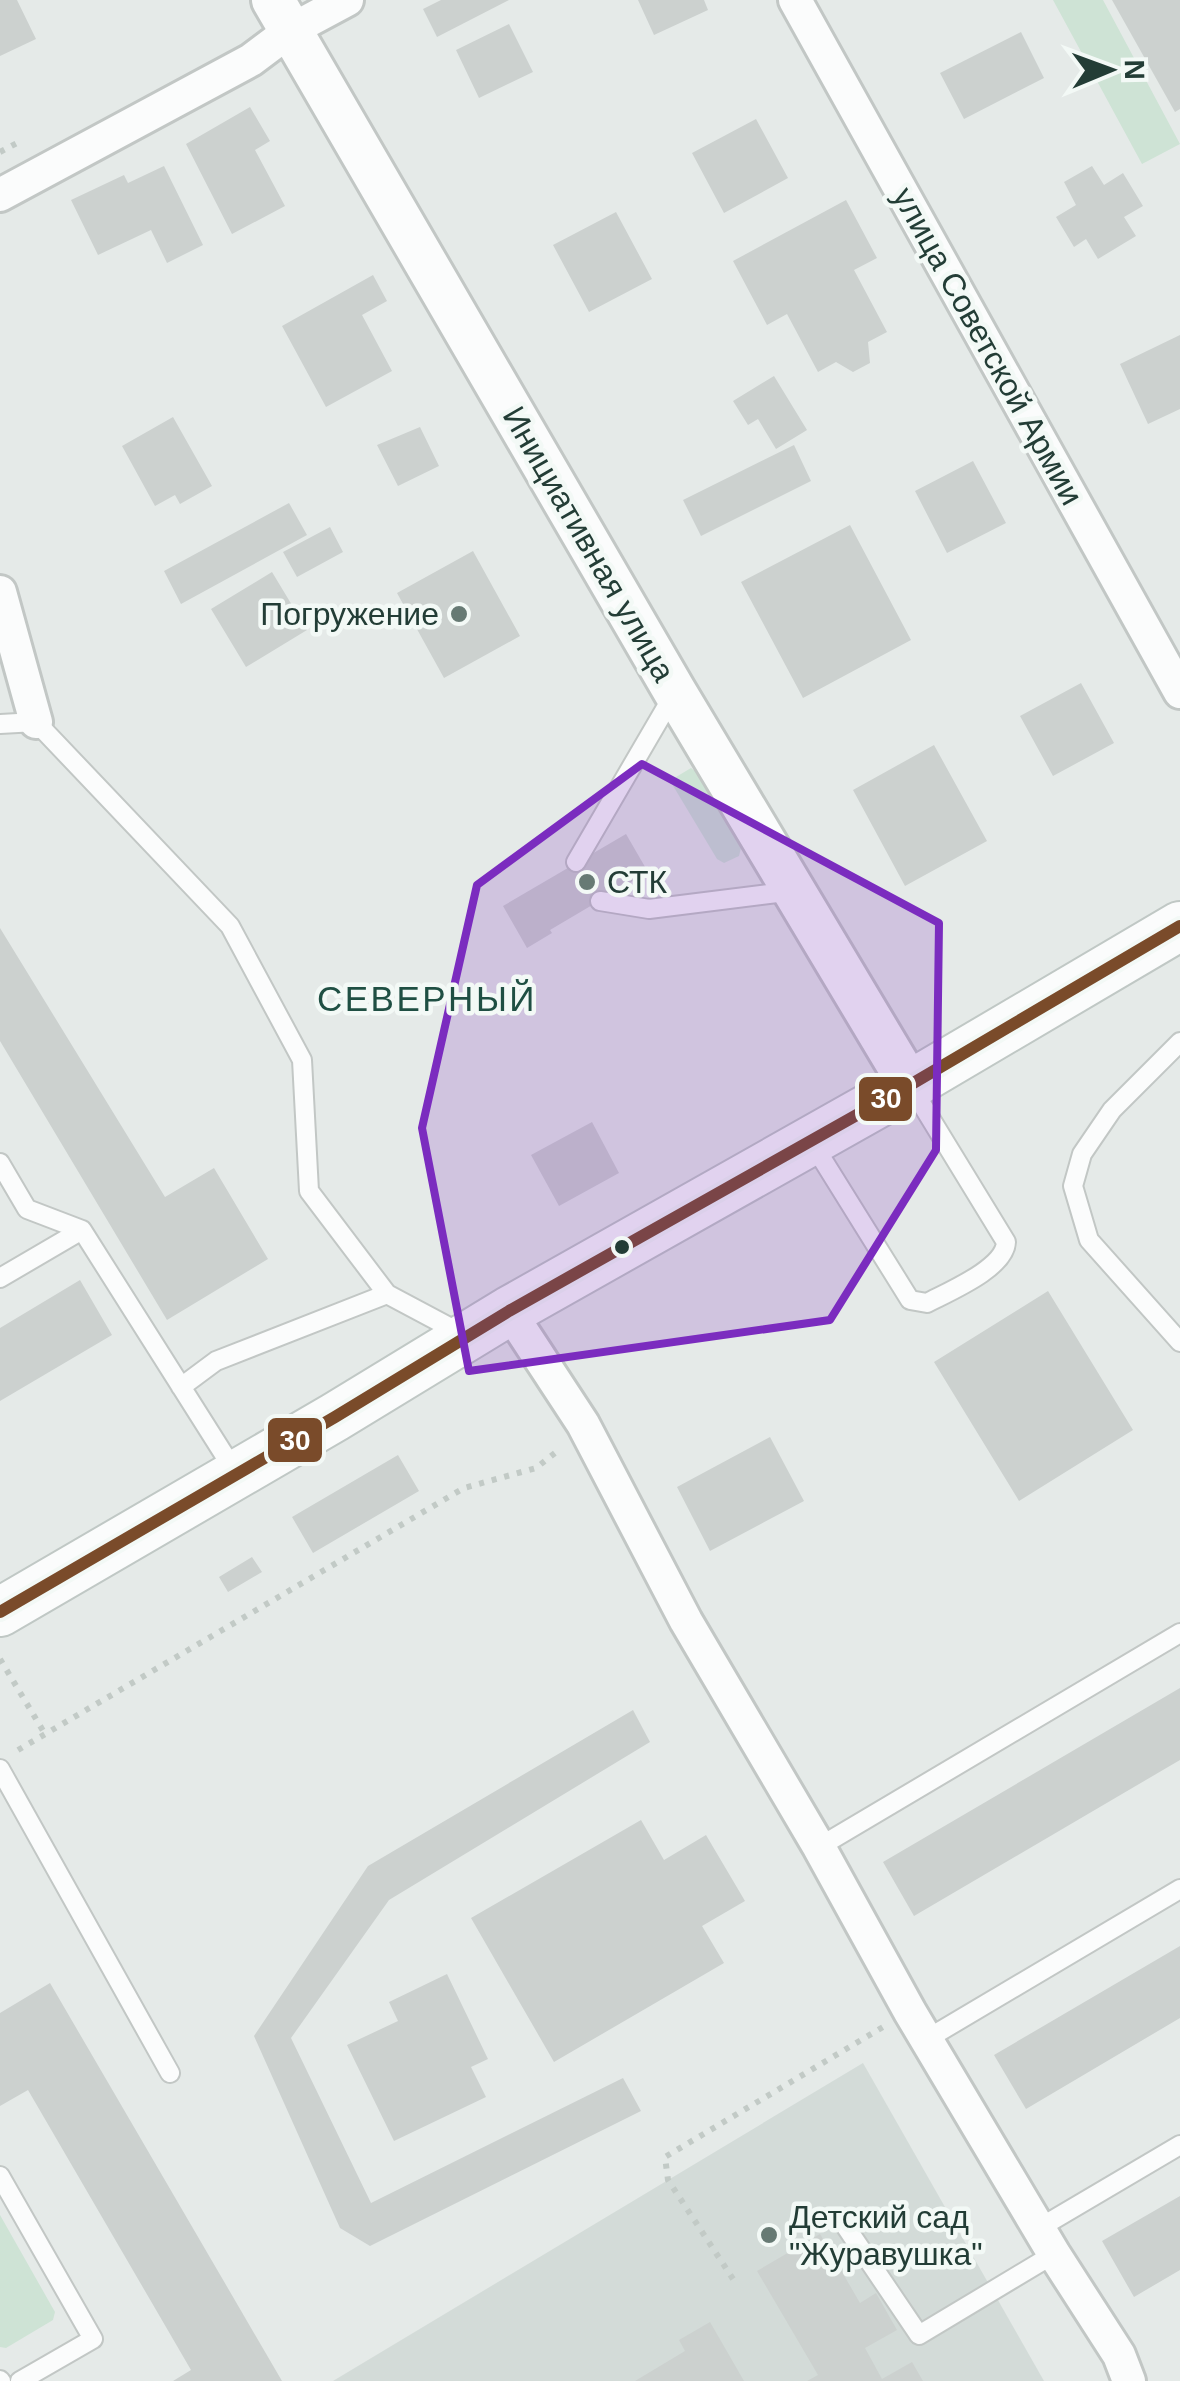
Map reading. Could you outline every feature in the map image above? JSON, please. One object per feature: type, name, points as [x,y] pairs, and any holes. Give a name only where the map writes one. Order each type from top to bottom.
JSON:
[{"type":"main road","points":[[0,1612],[469,1338],[508,1311],[910,1085],[1180,926]]},
{"type":"street","points":[[0,195],[251,60],[282,15],[347,0]]},
{"type":"street","name":"улица Советской Армии","points":[[795,0],[1180,692]]},
{"type":"street","name":"Инициативная улица","points":[[282,15],[675,692],[910,1085]]},
{"type":"street","points":[[0,592],[36,722]]},
{"type":"street","points":[[508,1311],[583,1424],[686,1620],[919,2025],[1118,2356],[1129,2381]]},
{"type":"lane","points":[[576,862],[675,692]]},
{"type":"lane","points":[[0,724],[36,722],[230,926],[302,1060],[309,1192],[387,1294],[469,1338]]},
{"type":"lane","points":[[600,901],[649,909],[794,891]]},
{"type":"lane","points":[[1180,1042],[1112,1110],[1082,1154],[1073,1186],[1089,1240],[1180,1342]]},
{"type":"lane","points":[[811,1141],[910,1300],[928,1304],[996,1263],[1002,1258],[1006,1242],[910,1085]]},
{"type":"lane","points":[[0,1163],[27,1209],[82,1230],[237,1475]]},
{"type":"lane","points":[[0,1278],[82,1230]]},
{"type":"lane","points":[[181,1387],[216,1362],[387,1294]]},
{"type":"lane","points":[[818,1846],[1180,1633]]},
{"type":"lane","points":[[0,1769],[170,2073]]},
{"type":"lane","points":[[919,2025],[1180,1889]]},
{"type":"lane","points":[[846,2226],[919,2335],[1180,2145]]},
{"type":"lane","points":[[0,2176],[93,2340],[20,2381]]},
{"type":"path","points":[[15,1752],[464,1488],[536,1468],[561,1449],[583,1424]]},
{"type":"path","points":[[0,1659],[46,1734]]},
{"type":"path","points":[[733,2279],[668,2180],[665,2156],[919,2025]]},
{"type":"highlighted area","points":[[642,764],[939,923],[936,1150],[830,1320],[469,1371],[422,1128],[477,885]]},
{"type":"shaded area","name":"Детский сад \"Журавушка\"","points":[[863,2063],[1044,2381],[333,2381]]},
{"type":"green space","points":[[1053,0],[1103,0],[1180,144],[1142,164]]},
{"type":"green space","points":[[691,768],[700,775],[741,848],[739,856],[724,863],[717,859],[672,784]]},
{"type":"green space","points":[[0,2215],[55,2312],[53,2320],[6,2348],[0,2347]]},
{"type":"building","points":[[0,0],[17,0],[36,39],[0,56]]},
{"type":"building","points":[[441,0],[509,0],[437,37],[423,9]]},
{"type":"building","points":[[638,0],[704,0],[708,10],[654,35]]},
{"type":"building","points":[[1112,0],[1180,0],[1180,109],[1175,112]]},
{"type":"building","points":[[509,24],[533,72],[479,98],[456,50]]},
{"type":"building","points":[[1021,32],[1044,78],[964,119],[940,73]]},
{"type":"building","points":[[250,107],[270,141],[255,150],[285,206],[232,234],[186,144]]},
{"type":"building","points":[[756,119],[788,178],[724,213],[692,153]]},
{"type":"building","points":[[164,166],[203,245],[167,263],[151,230],[98,255],[71,200],[124,175],[128,183]]},
{"type":"building","points":[[1092,166],[1104,185],[1123,173],[1143,206],[1124,217],[1136,236],[1098,259],[1086,239],[1074,247],[1056,217],[1076,205],[1064,182]]},
{"type":"building","points":[[846,200],[877,258],[854,270],[887,332],[868,342],[870,363],[853,372],[836,362],[818,372],[787,314],[767,325],[733,261]]},
{"type":"building","points":[[616,212],[652,279],[589,312],[553,245]]},
{"type":"building","points":[[373,275],[387,301],[362,315],[392,371],[326,407],[282,326]]},
{"type":"building","points":[[1180,335],[1180,409],[1148,424],[1120,364]]},
{"type":"building","points":[[774,376],[807,430],[776,449],[758,419],[748,425],[733,401]]},
{"type":"building","points":[[173,417],[212,486],[180,504],[175,495],[155,506],[122,446]]},
{"type":"building","points":[[420,427],[439,466],[398,486],[377,445]]},
{"type":"building","points":[[794,445],[811,481],[701,536],[683,500]]},
{"type":"building","points":[[973,461],[1006,523],[947,553],[915,491]]},
{"type":"building","points":[[289,503],[307,535],[181,604],[164,571]]},
{"type":"building","points":[[850,525],[911,640],[803,698],[741,582]]},
{"type":"building","points":[[330,527],[343,552],[297,577],[283,552]]},
{"type":"building","name":"Погружение","points":[[473,551],[520,636],[444,678],[397,593]]},
{"type":"building","points":[[272,572],[307,630],[246,667],[211,609]]},
{"type":"building","points":[[1081,683],[1114,743],[1053,776],[1020,716]]},
{"type":"building","points":[[934,745],[987,841],[905,886],[853,790]]},
{"type":"building","name":"СТК","points":[[626,834],[648,872],[550,930],[552,933],[527,948],[503,906]]},
{"type":"building","points":[[0,928],[165,1197],[214,1168],[268,1259],[167,1320],[0,1041]]},
{"type":"building","points":[[592,1122],[619,1173],[559,1206],[531,1155]]},
{"type":"building","points":[[80,1280],[112,1335],[0,1401],[0,1328]]},
{"type":"building","points":[[1048,1291],[1133,1430],[1019,1501],[934,1362]]},
{"type":"building","points":[[770,1437],[804,1501],[710,1551],[677,1487]]},
{"type":"building","points":[[398,1455],[419,1491],[313,1553],[292,1517]]},
{"type":"building","points":[[252,1557],[262,1572],[228,1592],[219,1577]]},
{"type":"building","points":[[1180,1688],[1180,1760],[914,1916],[883,1862]]},
{"type":"building","points":[[633,1710],[650,1742],[389,1900],[291,2038],[371,2203],[623,2078],[641,2111],[370,2246],[340,2228],[254,2036],[368,1866]]},
{"type":"building","points":[[641,1820],[664,1860],[706,1835],[745,1901],[702,1926],[724,1963],[554,2062],[471,1918]]},
{"type":"building","points":[[1180,1946],[1180,2018],[1026,2109],[994,2055]]},
{"type":"building","points":[[447,1974],[488,2059],[471,2067],[486,2097],[394,2141],[347,2045],[398,2021],[389,2002]]},
{"type":"building","points":[[50,1983],[282,2381],[173,2381],[191,2370],[28,2090],[0,2106],[0,2013]]},
{"type":"building","points":[[1180,2196],[1180,2270],[1134,2297],[1102,2241]]},
{"type":"building","points":[[820,2234],[860,2303],[876,2293],[897,2330],[865,2348],[882,2379],[912,2362],[923,2381],[807,2381],[818,2375],[757,2271]]},
{"type":"building","points":[[710,2322],[744,2381],[635,2381],[685,2351],[679,2340]]},
{"type":"transit line","name":"30","points":[[0,1612],[509,1311],[910,1085],[1180,926]]},
{"type":"place","name":"Погружение","points":[[459,614]]},
{"type":"place","name":"СТК","points":[[587,882]]},
{"type":"place","name":"Детский сад \"Журавушка\"","points":[[769,2235]]},
{"type":"district","name":"СЕВЕРНЫЙ","points":[[427,999]]}]
